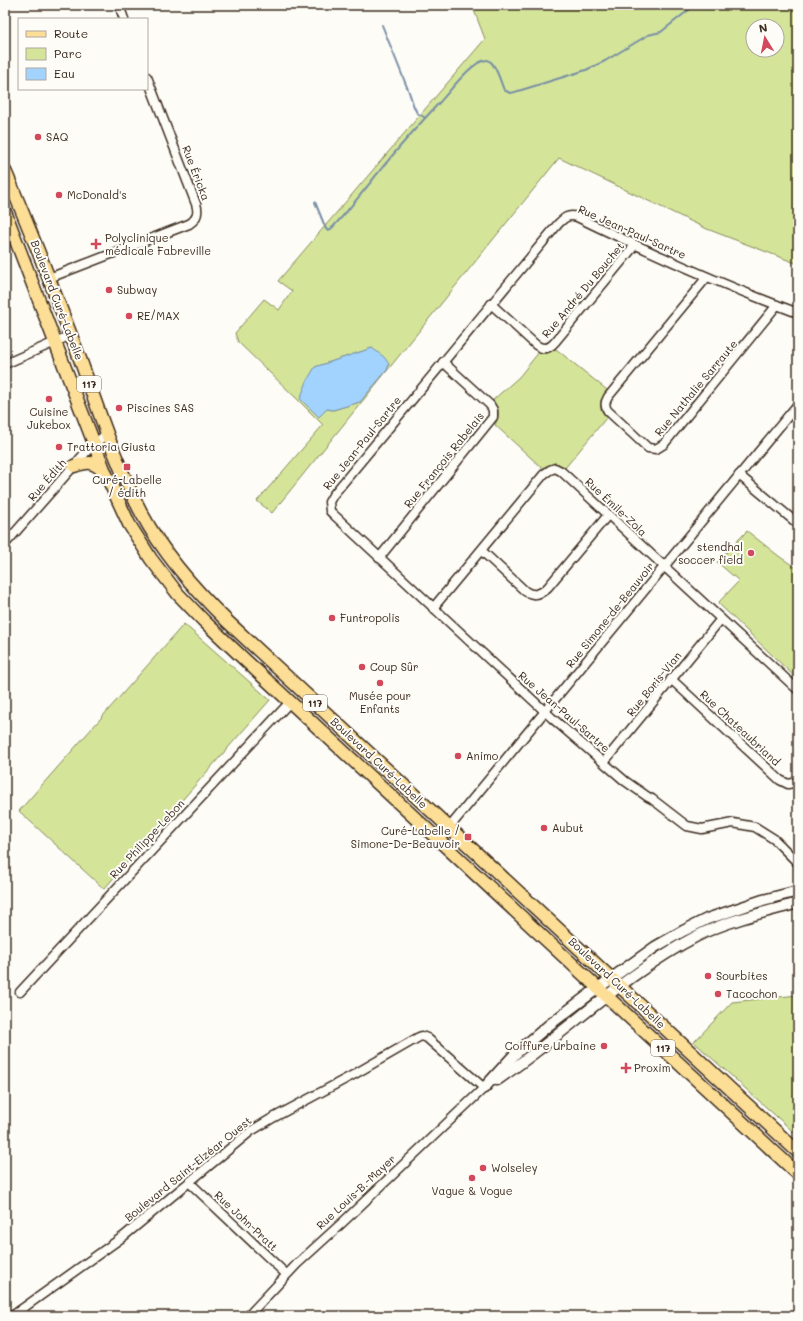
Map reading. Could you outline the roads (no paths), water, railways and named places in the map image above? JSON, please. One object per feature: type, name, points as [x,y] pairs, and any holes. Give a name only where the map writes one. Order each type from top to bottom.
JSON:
[{"type":"main road","name":"Boulevard Curé-Labelle","points":[[5,171],[71,336],[124,476],[143,515],[163,548],[192,586],[228,622],[798,1152]]},
{"type":"main road","name":"Boulevard Curé-Labelle","points":[[5,212],[105,472],[129,524],[146,551],[171,585],[204,621],[290,702],[798,1174]]},
{"type":"main road","points":[[74,466],[85,462],[91,462],[96,464],[105,472]]},
{"type":"street","points":[[119,5],[124,18]]},
{"type":"street","name":"Rue Éricka","points":[[48,278],[190,223],[197,214],[196,204],[148,80]]},
{"type":"street","name":"Rue Jean-Paul-Sartre","points":[[798,313],[707,277],[635,246],[577,217],[567,217],[558,224],[491,304],[331,497],[329,502],[330,511],[379,558],[545,712],[625,781],[652,799],[687,826],[702,829],[733,823],[755,827],[774,839],[798,863]]},
{"type":"street","name":"Rue André Du Bouchet","points":[[491,304],[536,345],[543,348],[549,347],[555,342],[635,246]]},
{"type":"street","name":"Rue Nathalie Sarraute","points":[[707,277],[605,402],[606,409],[644,446],[650,449],[656,449],[664,444],[773,312],[777,305]]},
{"type":"street","points":[[5,364],[71,336]]},
{"type":"street","name":"Rue François Rabelais","points":[[379,558],[493,417],[493,410],[488,404],[443,362]]},
{"type":"street","name":"Rue Simone-de-Beauvoir","points":[[439,840],[798,404]]},
{"type":"street","name":"Rue Édith","points":[[5,544],[94,444],[107,433]]},
{"type":"street","name":"Rue Émile-Zola","points":[[433,608],[482,551],[544,474],[554,468],[561,471],[798,690]]},
{"type":"street","points":[[739,475],[798,523]]},
{"type":"street","points":[[482,551],[525,591],[532,595],[536,594],[542,592],[548,587],[608,515]]},
{"type":"street","name":"Rue Boris-Vian","points":[[604,762],[721,619]]},
{"type":"street","name":"Rue Chateaubriand","points":[[671,679],[780,780],[788,784],[798,782]]},
{"type":"street","name":"Rue Philippe-Lebon","points":[[20,992],[290,702]]},
{"type":"street","points":[[602,992],[616,982],[655,947],[696,924],[746,906],[798,891]]},
{"type":"street","points":[[616,982],[698,936],[737,921],[798,903]]},
{"type":"street","name":"Rue Louis-B.-Mayer","points":[[248,1316],[286,1274],[484,1088],[524,1062],[602,992]]},
{"type":"street","name":"Boulevard Saint-Elzéar Ouest","points":[[12,1316],[124,1236],[190,1183],[229,1149],[258,1127],[422,1036],[427,1038],[484,1088]]},
{"type":"street","name":"Rue John-Pratt","points":[[190,1183],[286,1274]]},
{"type":"water","points":[[372,348],[384,357],[389,364],[387,370],[360,402],[333,410],[327,409],[319,417],[300,399],[308,379],[315,367]]},
{"type":"waterway","points":[[315,202],[328,231],[346,213],[394,153],[461,78],[474,65],[481,61],[490,61],[495,68],[504,90],[510,93],[515,92],[586,70],[605,61],[648,35],[661,32],[695,5]]},
{"type":"waterway","points":[[382,25],[414,107],[417,113],[424,117]]},
{"type":"place","name":"SAQ","points":[[38,137]]},
{"type":"place","name":"McDonald's","points":[[59,195]]},
{"type":"place","name":"Polyclinique médicale Fabreville","points":[[96,244]]},
{"type":"place","name":"Subway","points":[[109,290]]},
{"type":"place","name":"RE/MAX","points":[[129,316]]},
{"type":"place","name":"Cuisine Jukebox","points":[[49,399]]},
{"type":"place","name":"Piscines SAS","points":[[119,408]]},
{"type":"place","name":"Trattoria Giusta","points":[[59,447]]},
{"type":"place","name":"Curé-Labelle / édith","points":[[127,467]]},
{"type":"place","name":"stendhal soccer field","points":[[751,553]]},
{"type":"place","name":"Funtropolis","points":[[332,618]]},
{"type":"place","name":"Coup Sûr","points":[[362,667]]},
{"type":"place","name":"Musée pour Enfants","points":[[380,683]]},
{"type":"place","name":"Animo","points":[[458,756]]},
{"type":"place","name":"Aubut","points":[[544,828]]},
{"type":"place","name":"Curé-Labelle / Simone-De-Beauvoir","points":[[468,837]]},
{"type":"place","name":"Sourbites","points":[[708,976]]},
{"type":"place","name":"Tacochon","points":[[718,994]]},
{"type":"place","name":"Coiffure Urbaine","points":[[604,1046]]},
{"type":"place","name":"Proxim","points":[[626,1068]]},
{"type":"place","name":"Wolseley","points":[[483,1168]]},
{"type":"place","name":"Vague & Vogue","points":[[472,1178]]}]
